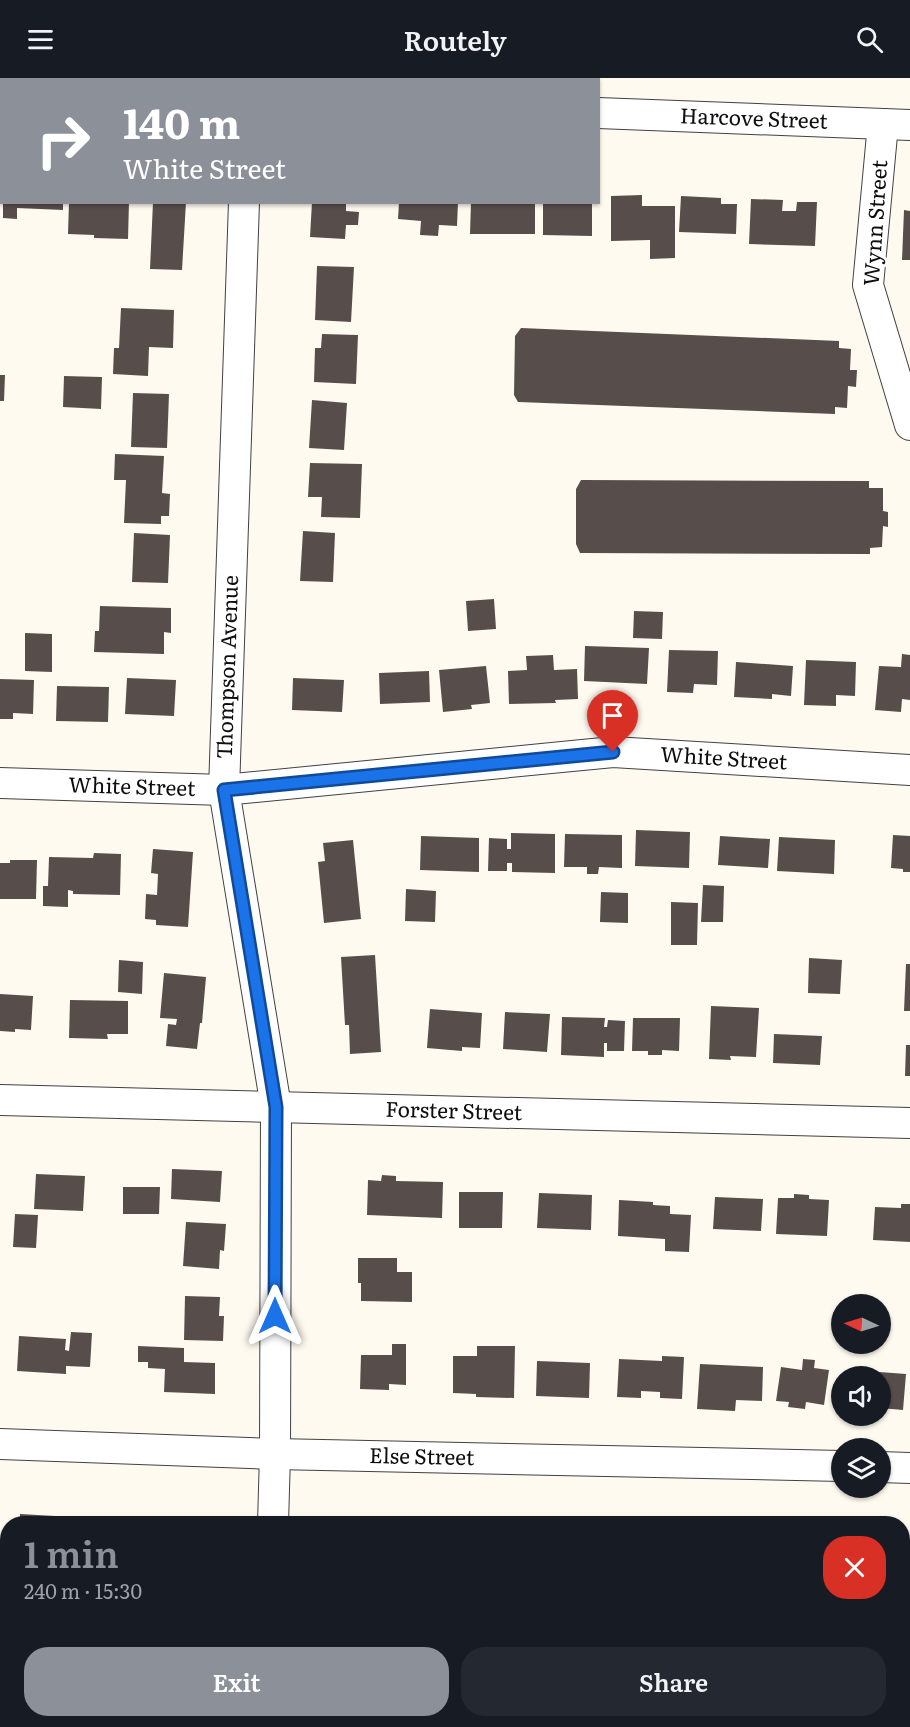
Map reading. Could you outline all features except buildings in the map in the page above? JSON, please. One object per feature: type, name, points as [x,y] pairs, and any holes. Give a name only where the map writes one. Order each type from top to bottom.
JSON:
[{"type":"street","name":"Harcove Street","points":[[600,113],[897,124]]},
{"type":"street","name":"Wynn Street","points":[[897,124],[868,285],[910,425]]},
{"type":"street","name":"Thompson Avenue","points":[[244,204],[224,790],[276,1107],[273,1516]]},
{"type":"street","name":"White Street","points":[[0,783],[224,790],[613,752],[910,770]]},
{"type":"street","name":"Forster Street","points":[[0,1101],[910,1123]]},
{"type":"street","name":"Else Street","points":[[0,1444],[275,1454],[831,1466]]},
{"type":"street","points":[[891,1467],[910,1468]]},
{"type":"route","points":[[275,1316],[276,1107],[224,790],[613,752]]}]
